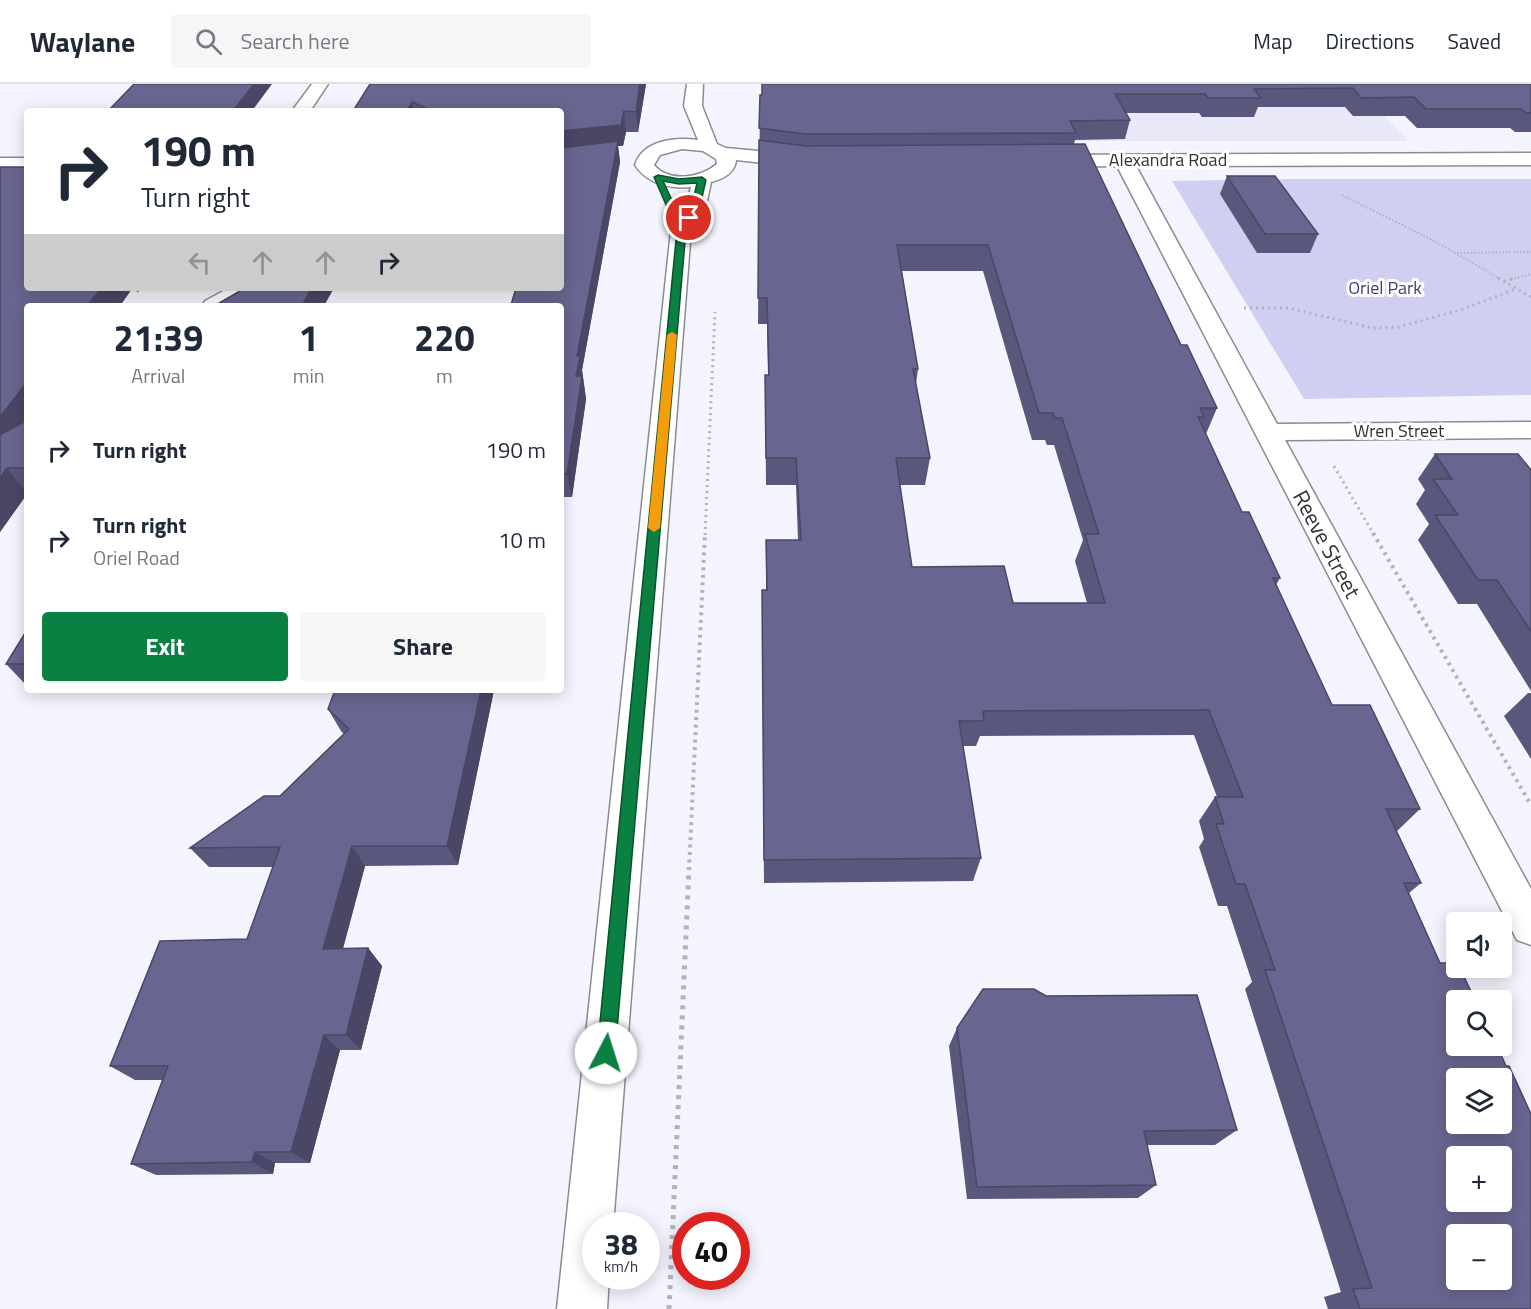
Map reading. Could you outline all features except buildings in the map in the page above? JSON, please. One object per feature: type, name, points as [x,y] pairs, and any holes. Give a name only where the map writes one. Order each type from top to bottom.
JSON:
[{"type":"street","points":[[303,108],[320,84]]},
{"type":"street","points":[[695,84],[693,106],[718,158]]},
{"type":"street","points":[[641,167],[645,160],[670,137],[693,106]]},
{"type":"street","points":[[670,137],[696,145],[718,158],[810,162]]},
{"type":"street","points":[[674,214],[696,206],[702,180],[718,158]]},
{"type":"street","name":"Alexandra Road","points":[[1029,161],[1531,159]]},
{"type":"street","name":"Reeve Street","points":[[1123,160],[1531,927]]},
{"type":"street","points":[[0,164],[24,164]]},
{"type":"street","points":[[641,167],[679,182],[702,180]]},
{"type":"street","points":[[582,1309],[674,214],[641,167]]},
{"type":"street","points":[[218,303],[240,291]]},
{"type":"street","name":"Wren Street","points":[[1268,432],[1531,430]]},
{"type":"path","points":[[1342,196],[1456,253],[1531,297]]},
{"type":"path","points":[[1456,253],[1531,252]]},
{"type":"path","points":[[1503,281],[1531,274]]},
{"type":"path","points":[[1244,308],[1289,308],[1372,328],[1399,327],[1463,309],[1517,289]]},
{"type":"path","points":[[669,1309],[716,301]]},
{"type":"path","points":[[1328,456],[1531,805]]},
{"type":"shaded area","points":[[1044,84],[1353,84],[1409,141],[1071,141]]},
{"type":"green space","name":"Oriel Park","points":[[1531,179],[1531,395],[1304,399],[1172,181]]},
{"type":"slow traffic","points":[[654,528],[672,335]]},
{"type":"route","points":[[606,1053],[681,230],[658,177],[679,182],[702,180],[696,206],[689,218]]}]
